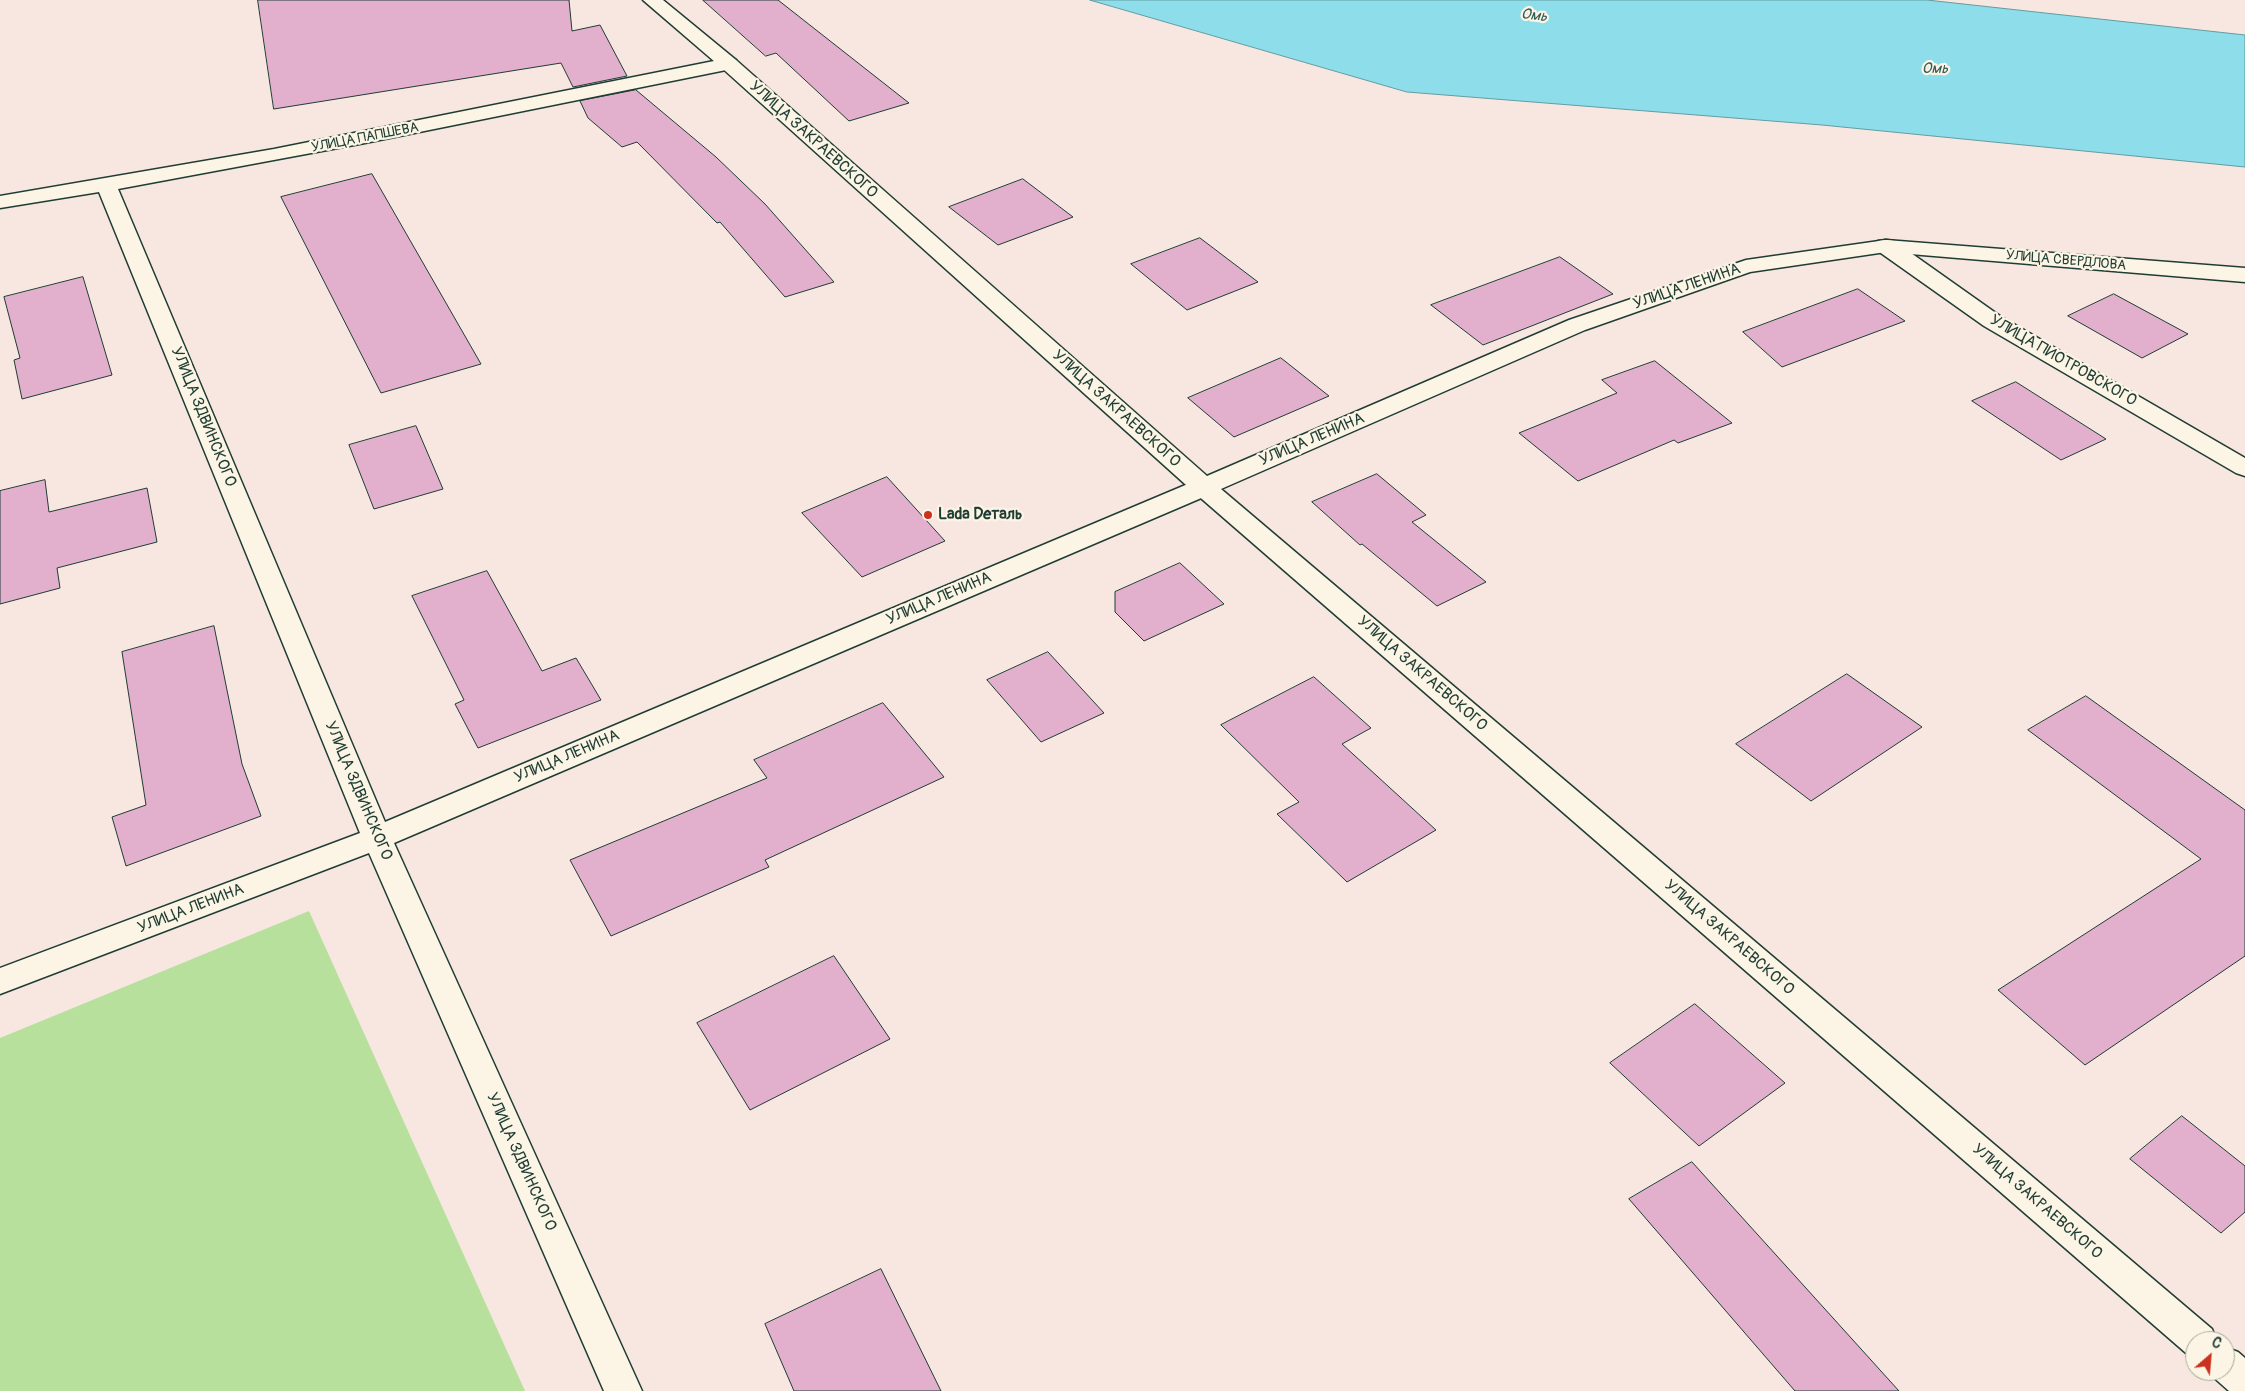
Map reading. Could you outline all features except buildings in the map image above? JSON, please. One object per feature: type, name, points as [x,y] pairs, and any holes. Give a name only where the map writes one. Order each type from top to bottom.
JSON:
[{"type":"street","name":"УЛИЦА ЗАКРАЕВСКОГО","points":[[652,0],[728,64],[1204,486],[2187,1331]]},
{"type":"street","name":"УЛИЦА ПАПШЕВА","points":[[0,202],[106,186],[326,146],[728,64]]},
{"type":"street","name":"УЛИЦА ЗДВИНСКОГО","points":[[106,186],[377,838],[623,1391]]},
{"type":"street","name":"УЛИЦА ЛЕНИНА","points":[[0,981],[377,838],[1577,325],[1746,266],[1886,246]]},
{"type":"street","name":"УЛИЦА СВЕРДЛОВА","points":[[1886,246],[2245,275]]},
{"type":"street","name":"УЛИЦА ПИОТРОВСКОГО","points":[[1886,246],[1992,320],[2245,468]]},
{"type":"street","points":[[2235,1372],[2245,1381]]},
{"type":"green space","points":[[309,911],[525,1391],[0,1391],[0,1038]]},
{"type":"water","name":"Омь","points":[[1090,0],[1927,0],[2245,35],[2245,167],[1822,125],[1407,92]]},
{"type":"place","name":"Lada Dеталь","points":[[928,515]]}]
